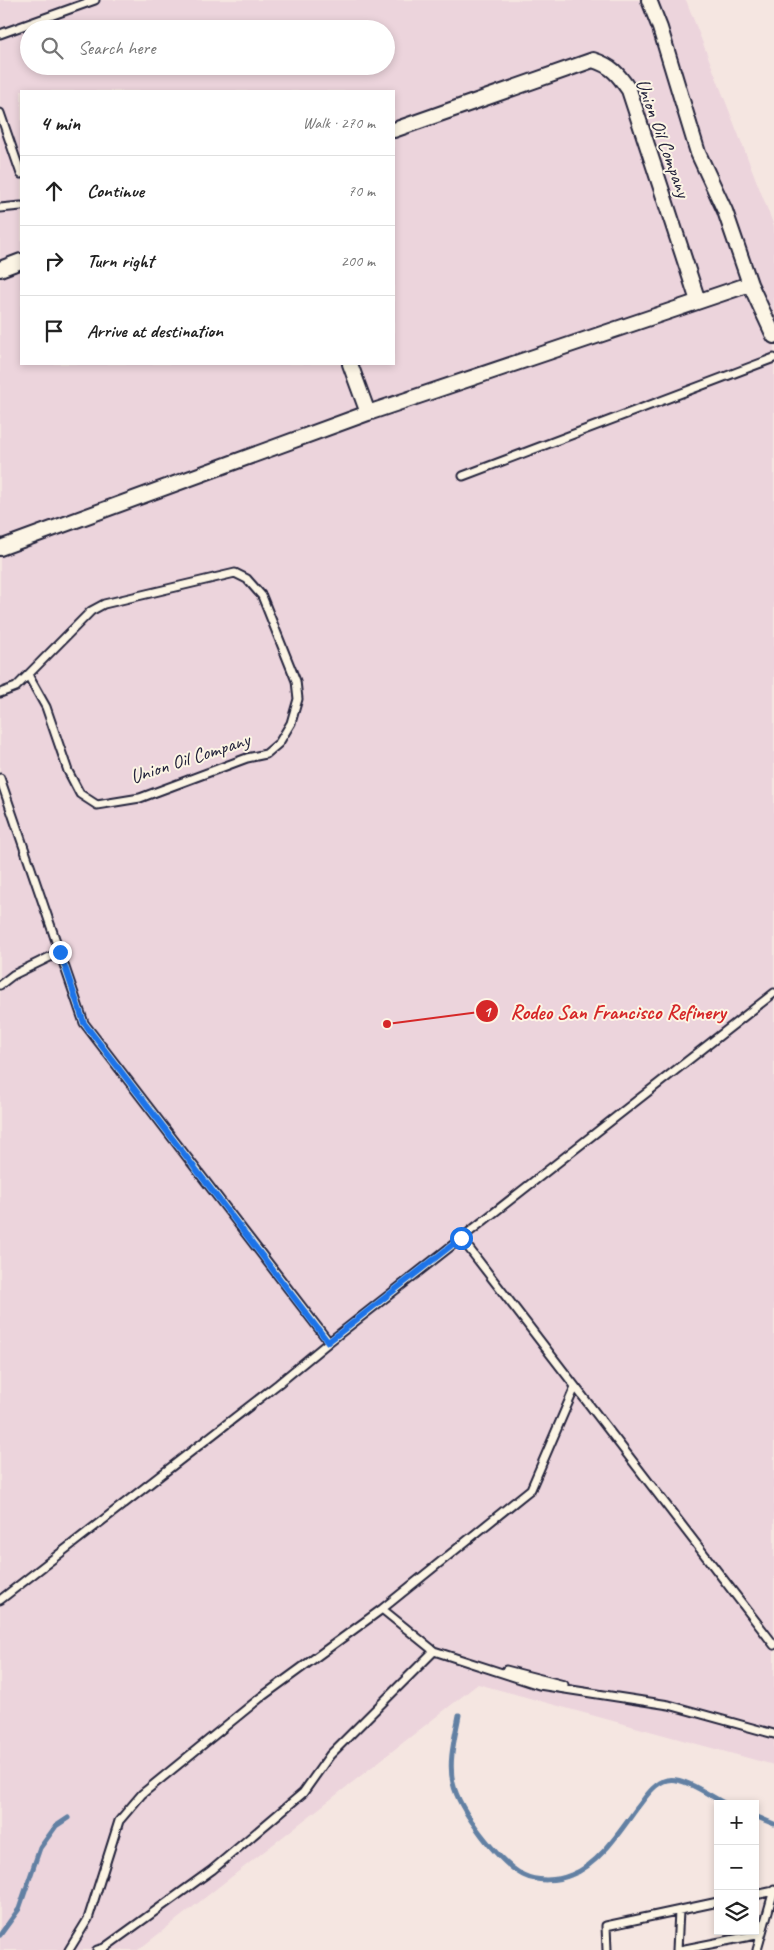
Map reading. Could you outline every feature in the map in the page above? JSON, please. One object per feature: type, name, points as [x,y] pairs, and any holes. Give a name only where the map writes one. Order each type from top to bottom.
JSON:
[{"type":"street","name":"Union Oil Company","points":[[649,0],[660,28],[698,153],[726,211],[750,284],[774,336]]},
{"type":"street","name":"Union Oil Company","points":[[395,130],[593,60],[606,64],[618,74],[629,90],[698,302]]},
{"type":"street","points":[[0,269],[20,261]]},
{"type":"street","points":[[0,548],[368,413],[750,284]]},
{"type":"street","points":[[350,365],[368,413]]},
{"type":"lane","points":[[39,20],[95,0]]},
{"type":"lane","points":[[0,34],[20,27]]},
{"type":"lane","points":[[0,113],[20,171]]},
{"type":"lane","points":[[0,208],[20,206]]},
{"type":"lane","points":[[463,476],[774,358]]},
{"type":"lane","name":"Union Oil Company","points":[[0,693],[16,686],[91,610],[104,604],[235,573],[247,579],[262,596],[296,681],[298,699],[291,723],[278,743],[266,754],[247,758],[140,798],[97,805],[80,794],[68,771],[46,707],[28,675]]},
{"type":"lane","points":[[0,778],[84,1023],[328,1342]]},
{"type":"lane","points":[[0,985],[14,975],[60,952]]},
{"type":"lane","points":[[0,1600],[774,993]]},
{"type":"lane","points":[[461,1238],[774,1645]]},
{"type":"lane","points":[[69,1950],[88,1919],[119,1821],[142,1794],[260,1698],[382,1609],[531,1489],[575,1387]]},
{"type":"lane","points":[[382,1609],[434,1651],[581,1690],[682,1707],[774,1733]]},
{"type":"lane","points":[[96,1950],[104,1948],[212,1870],[303,1793],[330,1756],[434,1651]]},
{"type":"lane","points":[[759,1894],[774,1890]]},
{"type":"lane","points":[[757,1950],[774,1890]]},
{"type":"lane","points":[[607,1950],[606,1926],[714,1903]]},
{"type":"lane","points":[[679,1911],[679,1950],[761,1934]]},
{"type":"shaded area","points":[[0,0],[686,0],[774,226],[774,1765],[478,1684],[138,1950],[0,1950]]},
{"type":"waterway","points":[[459,1715],[451,1766],[453,1783],[457,1794],[471,1821],[492,1848],[513,1869],[529,1877],[541,1880],[560,1879],[590,1864],[600,1856],[650,1791],[662,1782],[667,1780],[681,1781],[719,1800]]},
{"type":"waterway","points":[[0,1935],[19,1909],[40,1848],[56,1826],[68,1818]]},
{"type":"waterway","points":[[759,1818],[774,1824]]},
{"type":"place","name":"Rodeo San Francisco Refinery","points":[[387,1024]]},
{"type":"route","points":[[60,952],[84,1023],[328,1342],[461,1238]]}]
